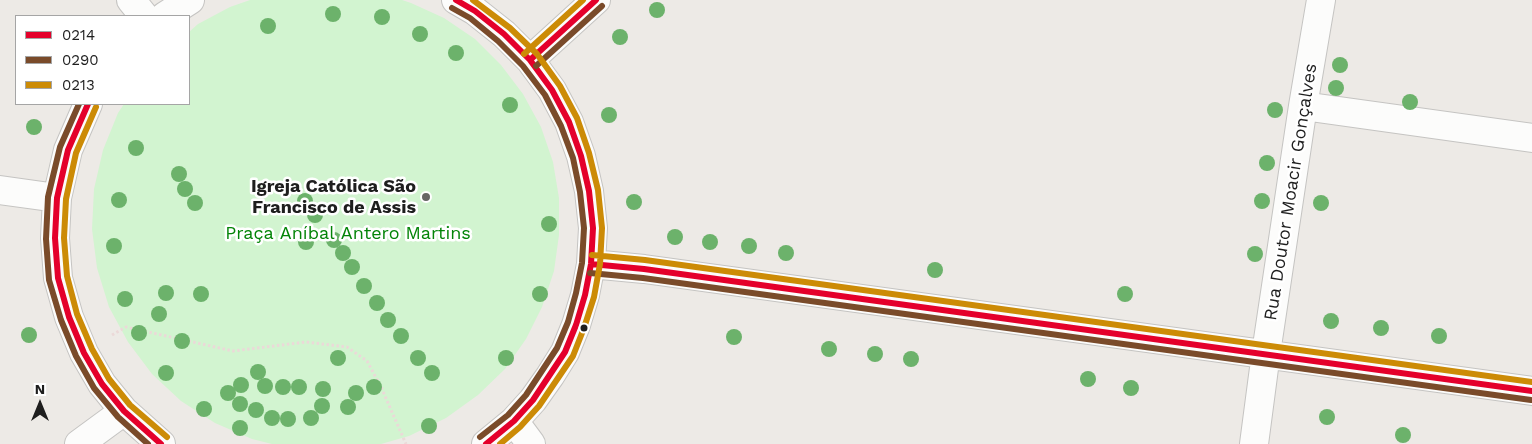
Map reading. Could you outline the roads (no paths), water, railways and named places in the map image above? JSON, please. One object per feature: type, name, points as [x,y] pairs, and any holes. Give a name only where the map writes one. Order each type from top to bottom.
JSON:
[{"type":"street","points":[[131,0],[143,15]]},
{"type":"street","points":[[167,15],[190,0]]},
{"type":"street","points":[[456,0],[475,11],[504,34],[530,60],[552,90],[569,122],[581,156],[590,191],[593,228],[591,264],[585,295],[565,352],[533,400],[514,421],[486,444]]},
{"type":"street","points":[[530,60],[596,0]]},
{"type":"street","name":"Rua Doutor Moacir Gonçalves","points":[[1254,444],[1266,353],[1322,0]]},
{"type":"street","points":[[88,105],[68,150],[57,198],[55,238],[58,278],[69,317],[84,353],[102,384],[124,411],[161,444]]},
{"type":"street","points":[[1304,106],[1532,138]]},
{"type":"street","points":[[0,190],[57,198]]},
{"type":"street","points":[[591,264],[653,270],[1532,391]]},
{"type":"street","points":[[79,444],[124,411]]},
{"type":"street","points":[[514,421],[531,444]]},
{"type":"place","name":"Igreja Católica São Francisco de Assis","points":[[426,197]]},
{"type":"park label","name":"Praça Aníbal Antero Martins","points":[[348,234]]}]
